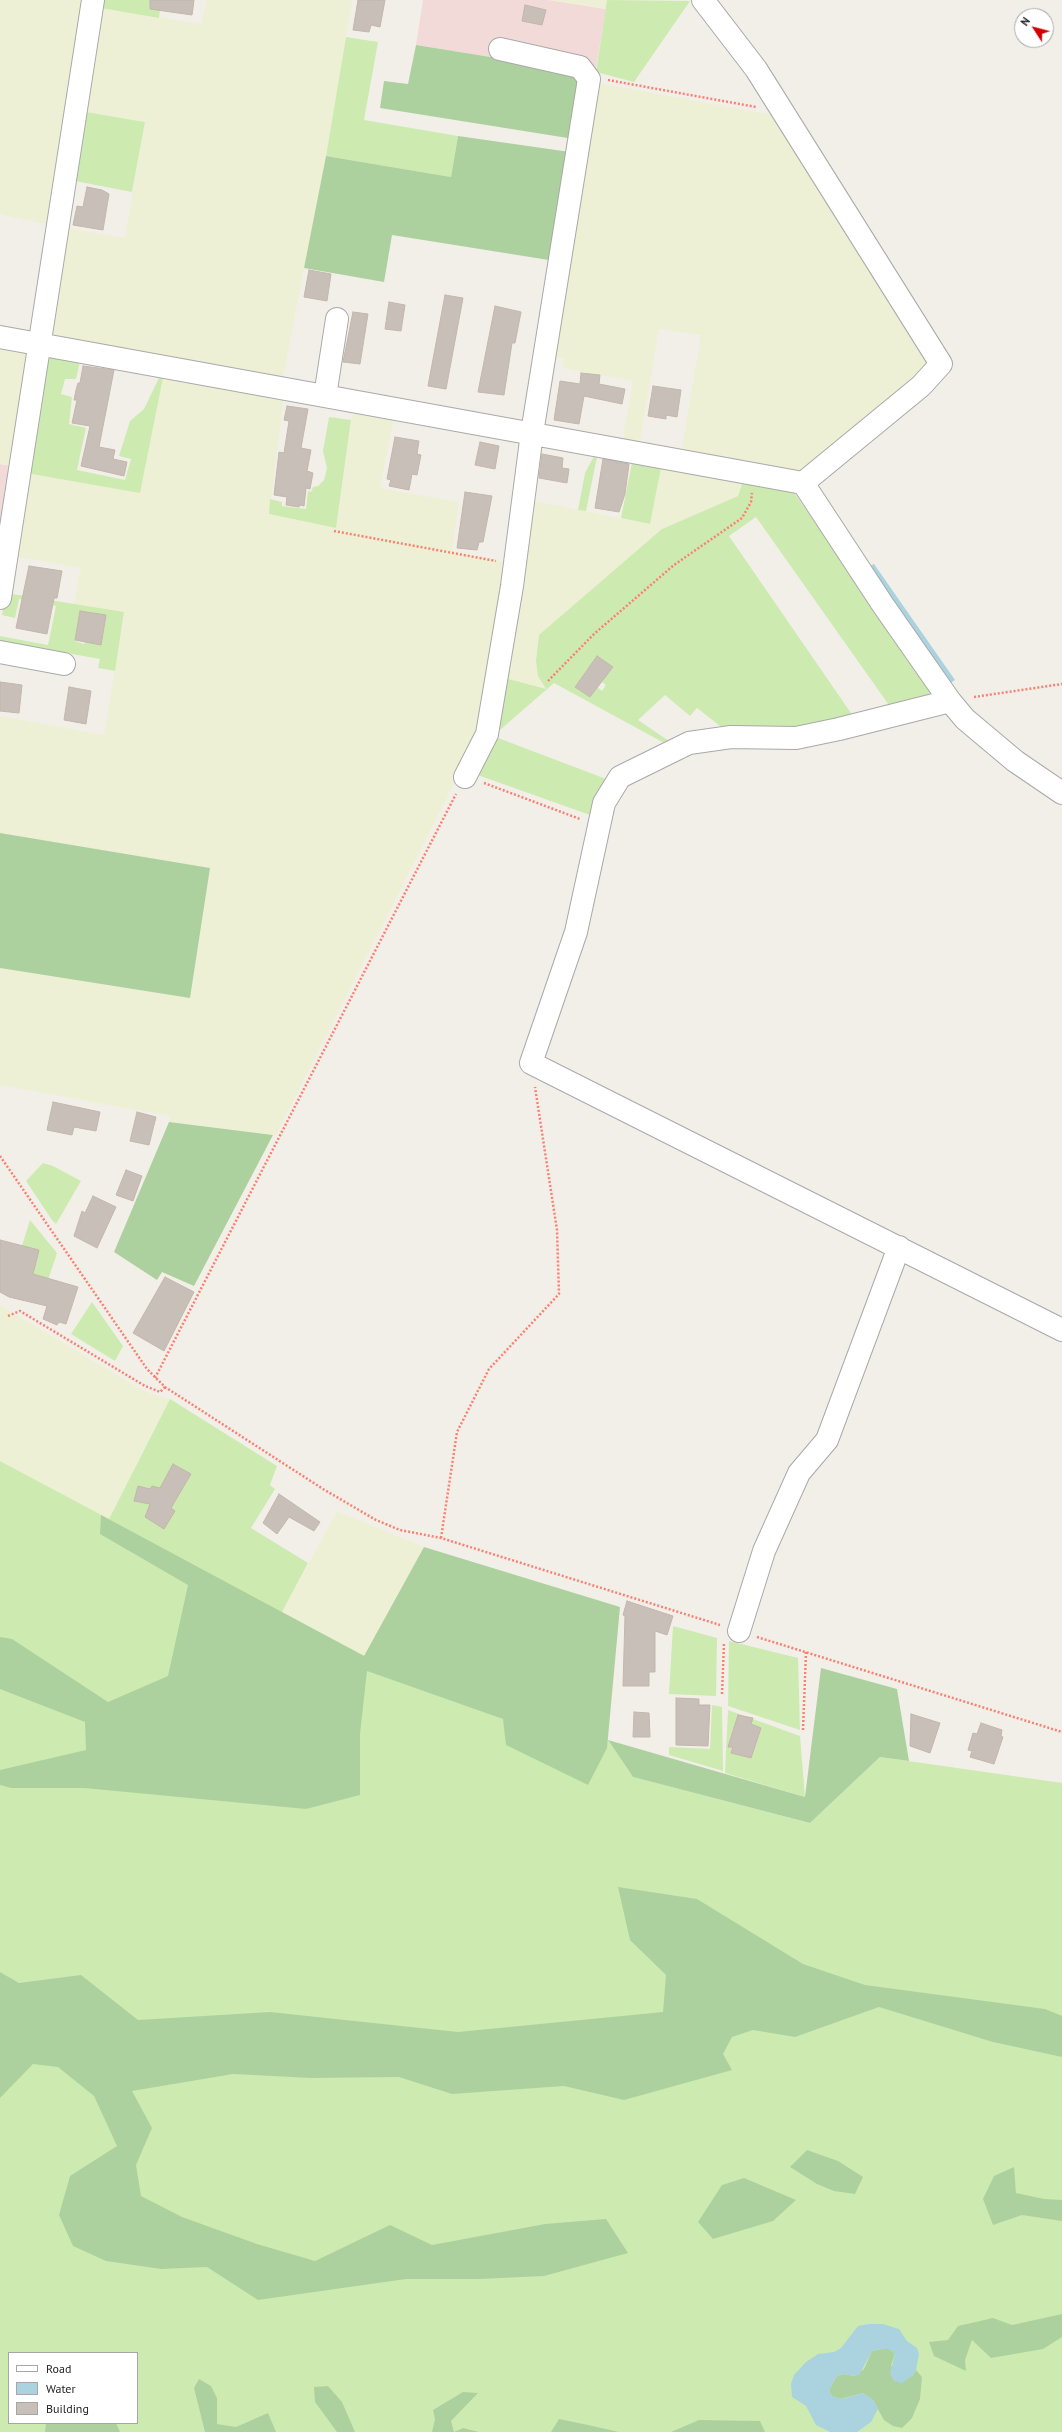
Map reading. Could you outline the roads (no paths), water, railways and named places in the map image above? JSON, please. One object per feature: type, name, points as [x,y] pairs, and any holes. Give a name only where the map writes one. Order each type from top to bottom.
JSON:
[{"type":"street","points":[[0,598],[93,0]]},
{"type":"street","points":[[703,0],[756,69],[777,105],[941,364],[921,386],[803,483]]},
{"type":"street","points":[[465,777],[487,734],[514,564],[532,433],[589,79],[580,67],[500,50]]},
{"type":"street","points":[[325,396],[337,319]]},
{"type":"street","points":[[0,336],[803,483],[882,605],[950,701],[965,718],[1015,761],[1062,793]]},
{"type":"street","points":[[0,652],[64,664]]},
{"type":"street","points":[[950,701],[839,730],[796,738],[730,737],[689,743],[620,777],[604,802],[576,932],[532,1063],[1062,1330]]},
{"type":"street","points":[[731,1636],[764,1551],[798,1473],[827,1440],[899,1247]]},
{"type":"water","points":[[874,564],[955,680],[944,687],[863,569]]},
{"type":"water","points":[[883,2324],[899,2329],[907,2341],[917,2348],[919,2354],[916,2370],[912,2376],[902,2383],[894,2381],[890,2374],[895,2354],[889,2349],[882,2349],[872,2351],[859,2375],[854,2376],[845,2374],[837,2376],[829,2390],[832,2396],[841,2399],[863,2393],[873,2400],[878,2409],[871,2422],[857,2432],[830,2432],[816,2425],[806,2406],[792,2397],[791,2384],[794,2375],[806,2362],[818,2354],[834,2352],[841,2348],[858,2326]]}]
